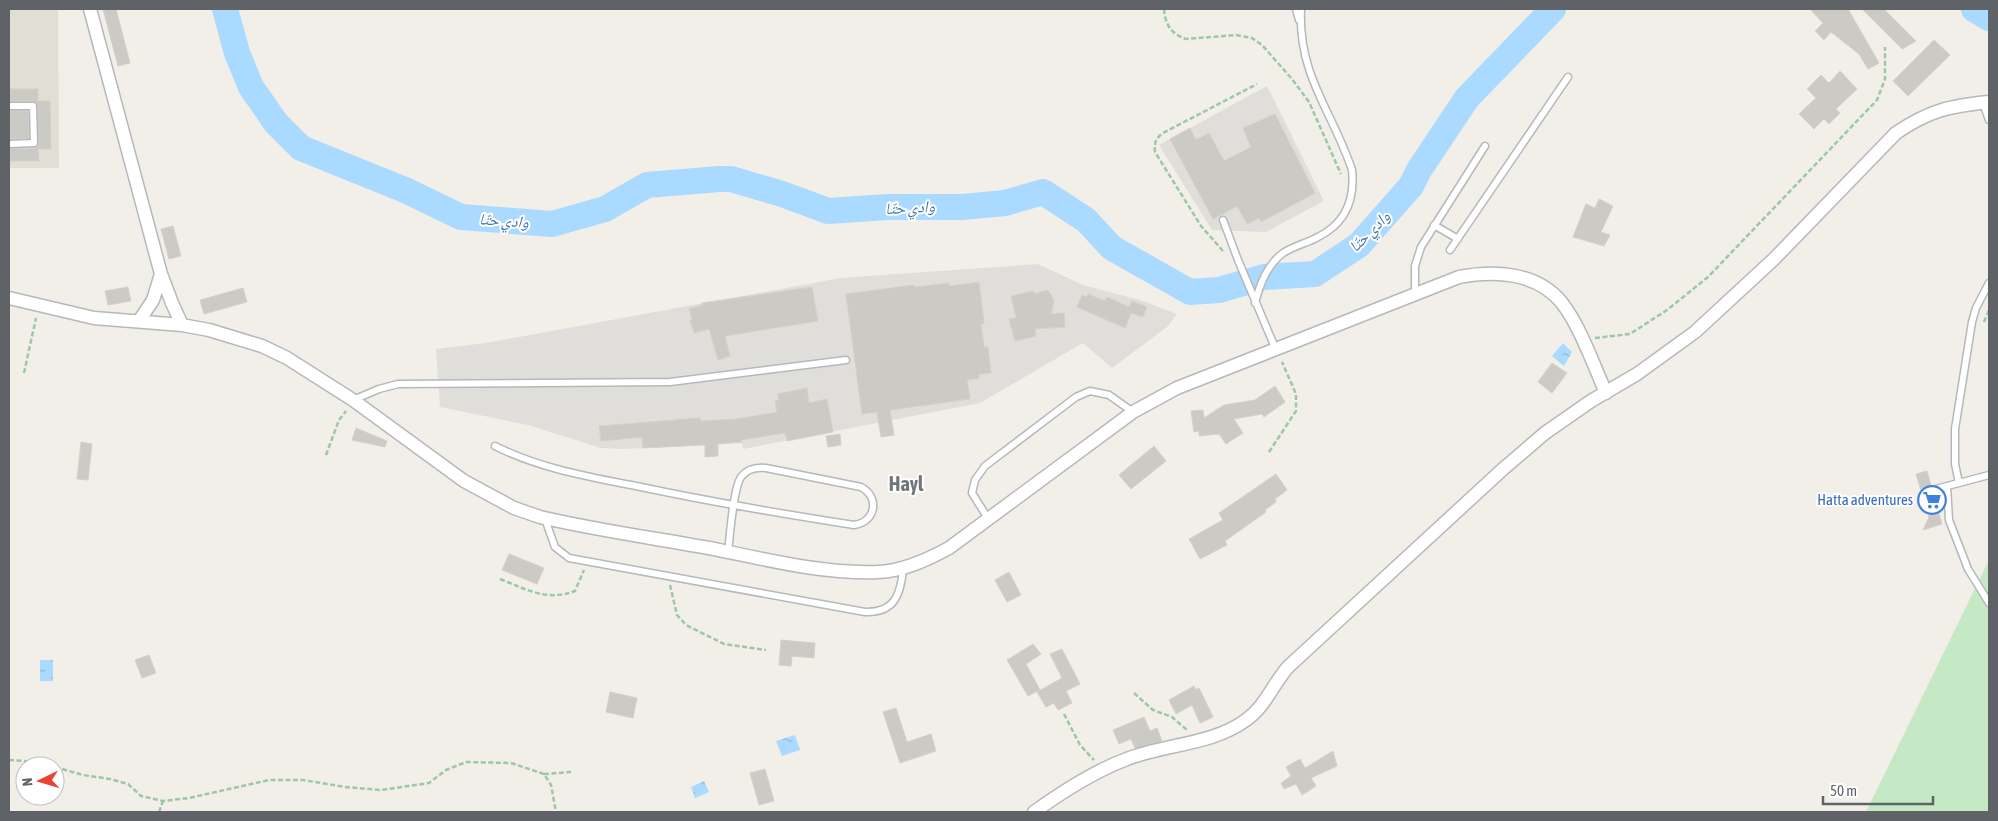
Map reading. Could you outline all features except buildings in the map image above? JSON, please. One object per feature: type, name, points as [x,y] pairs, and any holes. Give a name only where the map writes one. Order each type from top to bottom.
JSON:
[{"type":"street","points":[[90,9],[160,274],[182,325]]},
{"type":"street","points":[[1034,812],[1066,790],[1126,758],[1200,740],[1235,727],[1253,715],[1266,700],[1278,678],[1288,667],[1503,469],[1545,433],[1574,412],[1638,374],[1716,314],[1780,253],[1896,132],[1911,122],[1944,108],[1986,102]]},
{"type":"street","points":[[9,298],[94,318],[182,325],[209,330],[262,346],[295,363],[353,400],[464,481],[514,508],[546,518],[789,564],[854,572],[879,572],[903,568],[927,560],[949,548],[1133,412],[1177,388],[1459,277],[1480,272],[1503,273],[1524,278],[1544,288],[1561,302],[1582,340],[1606,393]]},
{"type":"street","points":[[140,321],[153,300],[160,274]]},
{"type":"lane","points":[[1256,303],[1259,286],[1269,268],[1284,252],[1334,228],[1342,219],[1352,198],[1352,170],[1308,70],[1296,9]]},
{"type":"lane","points":[[1300,26],[1301,9]]},
{"type":"lane","points":[[1450,250],[1568,77]]},
{"type":"lane","points":[[1986,102],[1989,120]]},
{"type":"lane","points":[[9,106],[33,106],[34,143],[9,144]]},
{"type":"lane","points":[[1415,295],[1414,275],[1417,256],[1434,225],[1485,146]]},
{"type":"lane","points":[[1223,220],[1245,278],[1276,350]]},
{"type":"lane","points":[[1434,225],[1458,239]]},
{"type":"lane","points":[[1959,482],[1955,464],[1955,429],[1972,322],[1976,308],[1989,282]]},
{"type":"lane","points":[[353,400],[379,388],[398,384],[670,382],[846,360]]},
{"type":"lane","points":[[989,520],[972,493],[975,480],[984,466],[1076,397],[1090,391],[1109,395],[1133,412]]},
{"type":"lane","points":[[495,446],[525,460],[557,470],[734,506],[854,525],[866,521],[871,516],[874,504],[870,494],[860,487],[759,467],[752,469],[742,476],[737,486],[734,506],[728,552]]},
{"type":"lane","points":[[1936,490],[1989,475]]},
{"type":"lane","points":[[1948,486],[1949,520],[1968,569],[1989,603]]},
{"type":"lane","points":[[546,518],[552,541],[559,552],[569,558],[871,612],[884,609],[896,600],[902,584],[903,568]]},
{"type":"path","points":[[1164,9],[1170,29],[1174,34],[1186,39],[1236,34],[1252,38],[1262,45],[1292,79],[1309,102],[1352,198]]},
{"type":"path","points":[[1582,340],[1630,334],[1667,310],[1708,277],[1877,100],[1885,79],[1885,47]]},
{"type":"path","points":[[1238,260],[1216,244],[1204,230],[1158,157],[1154,146],[1159,136],[1163,133],[1257,84]]},
{"type":"path","points":[[24,373],[39,304]]},
{"type":"path","points":[[1270,452],[1296,411],[1296,394],[1276,350]]},
{"type":"path","points":[[326,455],[339,420],[353,400]]},
{"type":"path","points":[[500,579],[542,595],[562,596],[575,591],[586,561]]},
{"type":"path","points":[[668,576],[677,615],[686,624],[724,644],[766,650]]},
{"type":"path","points":[[1134,693],[1153,710],[1172,717],[1200,740]]},
{"type":"path","points":[[1064,714],[1080,745],[1105,769]]},
{"type":"path","points":[[65,769],[128,784],[140,796],[163,801],[189,798],[269,780],[303,780],[345,787],[381,790],[429,783],[446,770],[466,762],[512,763],[544,774],[571,772]]},
{"type":"path","points":[[544,774],[551,784],[556,812]]},
{"type":"path","points":[[160,812],[163,801]]},
{"type":"shaded area","points":[[9,9],[58,9],[59,168],[9,168]]},
{"type":"shaded area","points":[[1267,86],[1324,201],[1266,232],[1212,230],[1159,145]]},
{"type":"shaded area","points":[[1038,264],[1083,285],[1140,300],[1177,314],[1167,327],[1112,368],[1083,343],[980,403],[743,449],[742,443],[624,449],[601,448],[528,425],[440,407],[436,349],[486,343],[841,278]]},
{"type":"green space","points":[[1989,563],[1989,812],[1866,812],[1987,564]]},
{"type":"water","points":[[1563,343],[1572,352],[1564,366],[1552,356]]},
{"type":"water","points":[[40,660],[53,660],[53,681],[40,681]]},
{"type":"water","points":[[795,735],[800,750],[782,756],[776,741]]},
{"type":"water","points":[[704,781],[709,792],[695,798],[691,787]]},
{"type":"waterway","name":"وادي حتّا","points":[[225,9],[237,53],[251,87],[276,123],[301,148],[405,190],[461,217],[552,224],[605,209],[647,185],[719,179],[731,179],[782,194],[828,211],[889,207],[962,207],[1005,203],[1043,192],[1086,220],[1112,248],[1190,292],[1219,290],[1264,277],[1315,274],[1359,245],[1411,186],[1419,170],[1467,98],[1553,9]]},
{"type":"waterway","name":"وادي حتّا","points":[[1974,9],[1989,18]]},
{"type":"place","name":"Hatta adventures","points":[[1932,500]]},
{"type":"district","name":"Hayl","points":[[906,484]]}]
